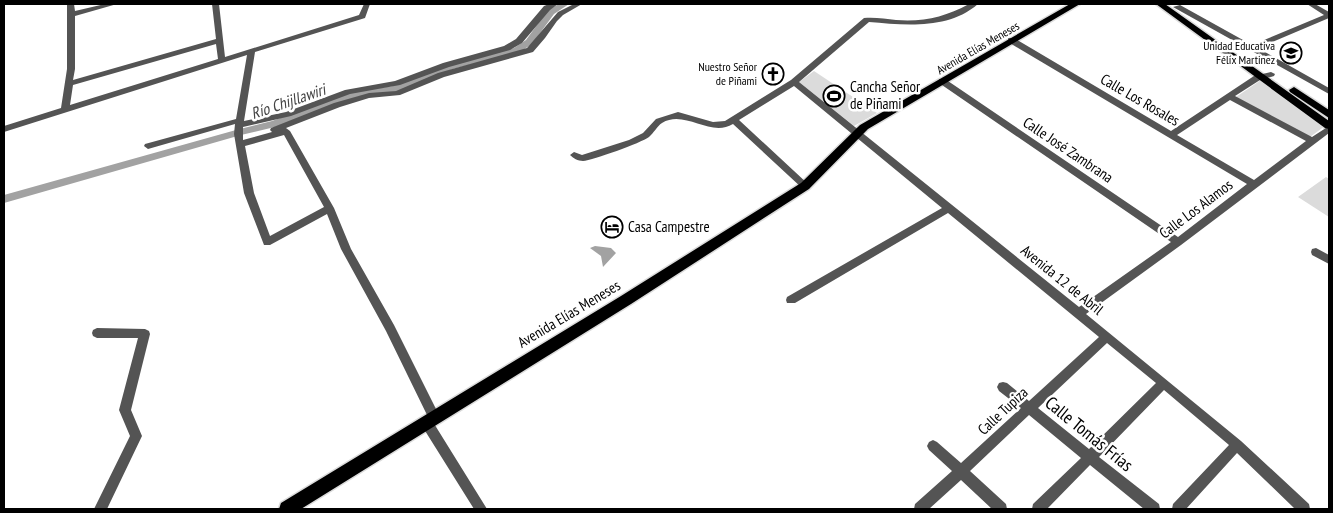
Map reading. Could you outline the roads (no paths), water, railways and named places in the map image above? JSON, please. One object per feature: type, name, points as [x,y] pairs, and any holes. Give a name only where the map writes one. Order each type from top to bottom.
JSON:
[{"type":"main road","name":"Avenida Elías Meneses","points":[[287,509],[634,295],[805,186],[859,133],[868,131],[1076,4]]},
{"type":"main road","name":"Avenida Elías Meneses","points":[[1014,42],[1086,4]]},
{"type":"main road","points":[[1169,6],[1266,75],[1329,115]]},
{"type":"main road","points":[[1266,75],[1329,128]]},
{"type":"street","points":[[66,110],[71,69],[72,4]]},
{"type":"street","points":[[72,14],[113,4]]},
{"type":"street","points":[[215,4],[222,61]]},
{"type":"street","points":[[4,129],[362,16],[368,4]]},
{"type":"street","points":[[148,146],[240,130],[348,92],[396,83],[446,65],[507,48],[519,41],[547,8],[554,4]]},
{"type":"street","points":[[268,136],[277,127],[337,105],[369,96],[397,93],[442,75],[530,50],[540,42],[543,33],[557,14],[579,4]]},
{"type":"street","points":[[574,155],[582,158],[632,142],[646,136],[659,121],[678,115],[713,125],[727,124],[794,82],[867,20],[924,24],[939,21],[974,4]]},
{"type":"street","points":[[1169,6],[1191,4]]},
{"type":"street","points":[[1310,4],[1329,16]]},
{"type":"street","points":[[1169,6],[1252,48],[1329,91]]},
{"type":"street","points":[[1252,48],[1329,16]]},
{"type":"street","points":[[68,84],[220,40]]},
{"type":"street","name":"Calle Los Rosales","points":[[1014,42],[1254,184]]},
{"type":"street","points":[[251,51],[240,130],[249,193],[267,242],[329,208]]},
{"type":"street","points":[[1172,134],[1229,96],[1266,75]]},
{"type":"street","name":"Avenida 12 de Abril","points":[[794,82],[1164,383],[1237,445],[1304,509]]},
{"type":"street","name":"Calle José Zambrana","points":[[944,83],[1178,242]]},
{"type":"street","points":[[1229,96],[1312,141]]},
{"type":"street","points":[[734,120],[805,186]]},
{"type":"street","name":"Calle Los Alamos","points":[[1080,313],[1329,128]]},
{"type":"street","points":[[240,130],[268,136],[286,132],[329,208],[346,249],[390,328],[430,420],[481,509]]},
{"type":"street","points":[[791,300],[949,208]]},
{"type":"street","points":[[1316,252],[1329,260]]},
{"type":"street","points":[[97,333],[145,334],[124,410],[136,436],[100,509]]},
{"type":"street","name":"Calle Tupiza","points":[[920,509],[1107,336]]},
{"type":"street","points":[[1038,509],[1164,383]]},
{"type":"street","name":"Calle Tomás Frías","points":[[1003,387],[1154,509]]},
{"type":"street","points":[[1178,509],[1237,445]]},
{"type":"street","points":[[933,446],[1001,509]]},
{"type":"waterway","name":"Río Chijllawiri","points":[[4,199],[240,132],[275,124],[355,94],[395,89],[450,67],[517,50],[529,42],[551,12],[565,4]]},
{"type":"place","name":"Unidad Educativa Félix Martinez","points":[[1291,53]]},
{"type":"place","name":"Nuestro Señor de Piñami","points":[[773,74]]},
{"type":"place","name":"Cancha Señor de Piñami","points":[[834,96]]},
{"type":"place","name":"Casa Campestre","points":[[612,227]]}]
